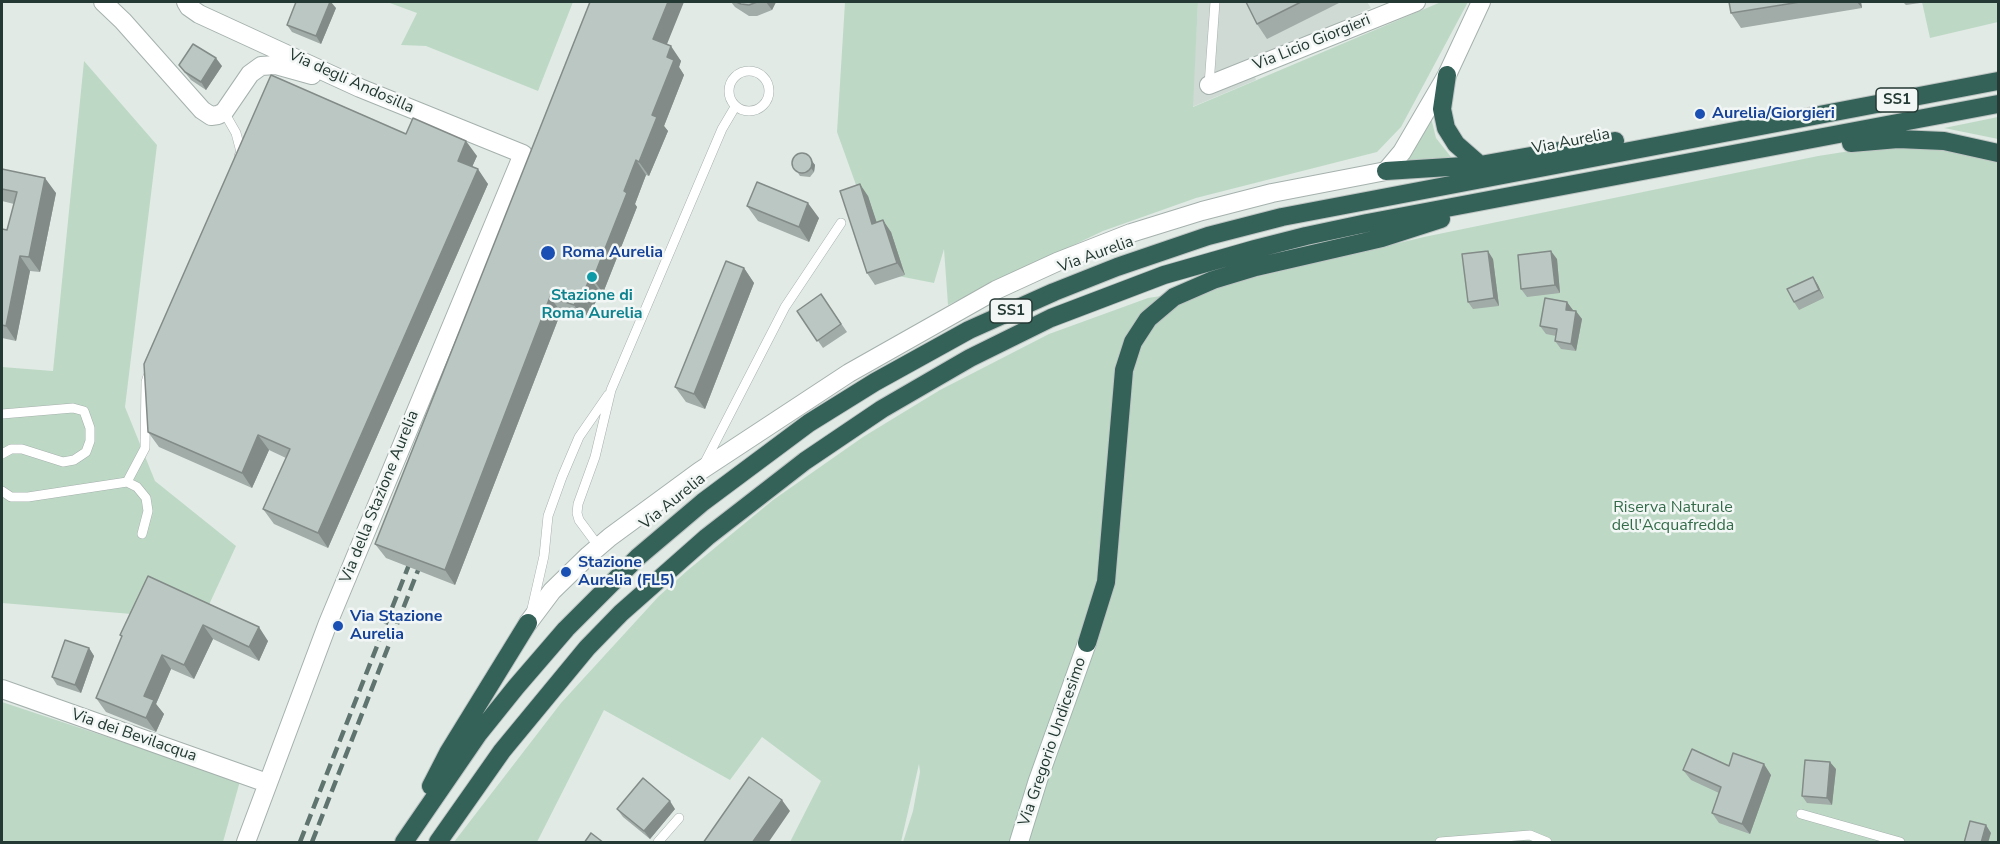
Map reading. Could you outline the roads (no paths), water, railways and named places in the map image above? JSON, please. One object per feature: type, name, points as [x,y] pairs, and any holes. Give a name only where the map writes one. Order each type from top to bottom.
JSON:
[{"type":"highway","points":[[1447,75],[1442,109],[1446,128],[1456,144],[1480,165]]},
{"type":"highway","name":"Via Aurelia","points":[[406,838],[479,734],[516,687],[583,611],[649,547],[809,423],[875,382],[969,330],[1117,267],[1249,225],[1328,207],[1998,81]]},
{"type":"highway","name":"SS1","points":[[438,843],[487,771],[587,648],[621,613],[706,537],[761,493],[830,443],[898,398],[970,358],[1052,318],[1164,275],[1284,242],[1367,223],[1998,104]]},
{"type":"highway","points":[[1386,171],[1480,165],[1691,128],[1795,120]]},
{"type":"highway","points":[[1700,161],[1866,141],[1898,140],[1944,141],[1998,153]]},
{"type":"highway","points":[[1087,642],[1108,572],[1124,370],[1133,342],[1148,319],[1174,297],[1213,280],[1256,267],[1396,234],[1482,203]]},
{"type":"highway","points":[[406,838],[448,753],[528,623]]},
{"type":"street","points":[[103,2],[123,21],[202,110],[212,116],[224,112],[250,74],[261,66],[276,65],[360,88]]},
{"type":"street","name":"Via degli Andosilla","points":[[186,2],[199,14],[360,88],[523,154]]},
{"type":"street","name":"Via Licio Giorgieri","points":[[1209,85],[1416,2]]},
{"type":"street","points":[[1386,171],[1402,152],[1447,75],[1481,2]]},
{"type":"street","name":"Via della Stazione Aurelia","points":[[246,843],[328,623],[523,154]]},
{"type":"street","name":"Via Aurelia","points":[[528,623],[561,582],[599,547],[700,471],[849,373],[970,303],[1057,262],[1131,233],[1272,193],[1386,171]]},
{"type":"street","name":"Via Gregorio Undicesimo","points":[[1019,843],[1038,780],[1087,642]]},
{"type":"street","name":"Via dei Bevilacqua","points":[[2,689],[267,783]]},
{"type":"lane","points":[[1209,85],[1215,2]]},
{"type":"lane","points":[[746,71],[760,74],[769,87],[767,101],[749,112],[735,107],[728,92],[733,77],[746,71]]},
{"type":"lane","points":[[599,547],[579,520],[577,513],[578,504],[595,457],[611,390],[722,129],[735,107]]},
{"type":"lane","points":[[224,112],[236,133],[241,152],[236,163]]},
{"type":"lane","points":[[700,471],[785,307],[841,223]]},
{"type":"lane","points":[[127,482],[145,448],[146,382],[152,364]]},
{"type":"lane","points":[[528,623],[544,556],[548,516],[579,437],[611,390]]},
{"type":"lane","points":[[2,414],[73,408],[84,411],[90,428],[90,441],[86,452],[74,460],[63,462],[22,449],[11,449],[2,454]]},
{"type":"lane","points":[[2,491],[11,497],[28,497],[127,482],[137,487],[146,498],[148,511],[142,534]]},
{"type":"lane","points":[[1801,814],[1900,843]]},
{"type":"lane","points":[[658,843],[679,818]]},
{"type":"lane","points":[[1440,843],[1530,835],[1546,843]]},
{"type":"railway","points":[[300,842],[414,552]]},
{"type":"railway","points":[[312,842],[424,555]]},
{"type":"place","name":"Aurelia/Giorgieri","points":[[1700,114]]},
{"type":"place","name":"Roma Aurelia","points":[[548,253]]},
{"type":"place","name":"Stazione di Roma Aurelia","points":[[592,277]]},
{"type":"place","name":"Stazione Aurelia (FL5)","points":[[566,572]]},
{"type":"place","name":"Via Stazione Aurelia","points":[[338,626]]},
{"type":"park label","name":"Riserva Naturale dell'Acquafredda","points":[[1673,517]]}]
